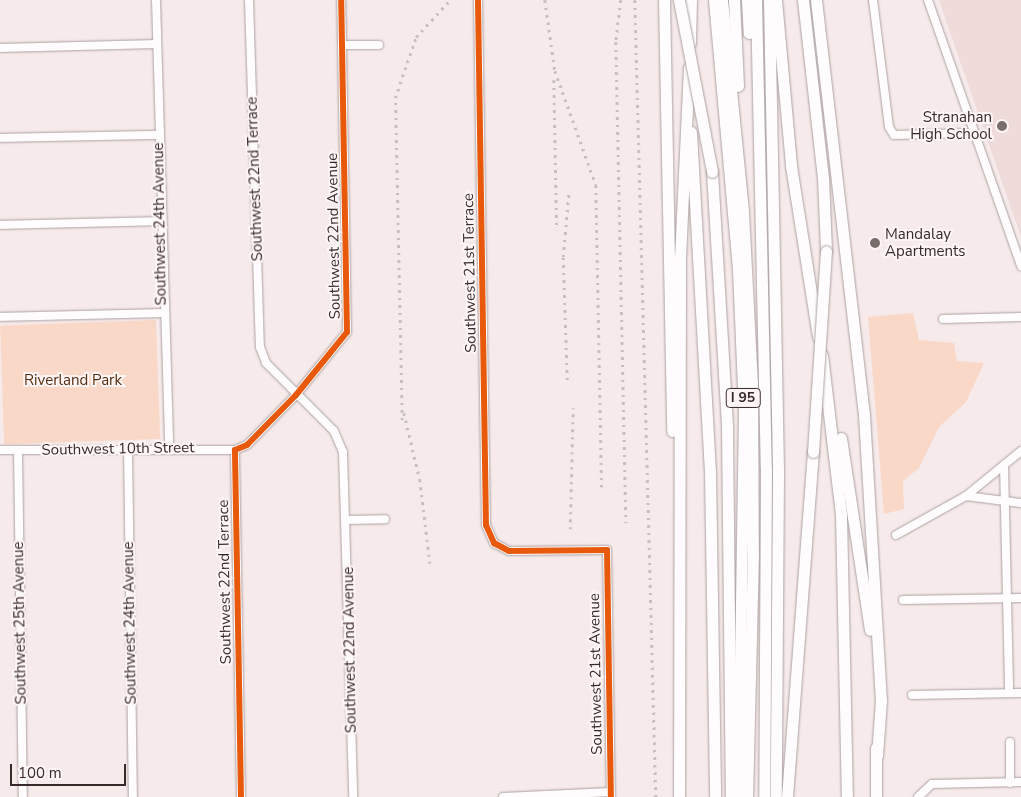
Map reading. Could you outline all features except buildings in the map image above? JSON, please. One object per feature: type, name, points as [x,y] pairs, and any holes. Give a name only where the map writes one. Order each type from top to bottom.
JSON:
[{"type":"highway","points":[[664,0],[672,465],[679,513]]},
{"type":"highway","points":[[680,0],[712,172],[727,428],[731,797]]},
{"type":"highway","points":[[679,797],[680,258],[689,88],[691,0]]},
{"type":"highway","name":"I 95","points":[[714,0],[738,269],[743,401],[738,797]]},
{"type":"highway","points":[[722,0],[743,212]]},
{"type":"highway","points":[[734,0],[753,468],[747,797]]},
{"type":"highway","points":[[747,0],[757,127]]},
{"type":"highway","points":[[756,0],[757,127],[766,468],[764,797]]},
{"type":"highway","name":"I 95","points":[[769,0],[778,474],[776,797]]},
{"type":"highway","points":[[776,0],[791,166],[825,376],[862,559],[877,756]]},
{"type":"highway","points":[[786,797],[813,452],[826,251],[823,178],[803,0]]},
{"type":"highway","points":[[816,0],[864,414],[881,692],[876,797]]},
{"type":"highway","points":[[689,88],[710,471],[715,797]]},
{"type":"highway","points":[[825,376],[841,515],[847,797]]},
{"type":"street","name":"Southwest 24th Avenue","points":[[156,0],[158,135],[162,221],[162,312],[169,447]]},
{"type":"street","name":"Southwest 22nd Terrace","points":[[249,0],[260,347],[266,363],[296,394]]},
{"type":"street","name":"Southwest 22nd Avenue","points":[[341,0],[347,332],[296,394],[334,431],[343,452],[353,797]]},
{"type":"street","name":"Southwest 21st Terrace","points":[[478,0],[485,514],[494,543],[513,551],[607,550]]},
{"type":"street","points":[[873,0],[889,127],[894,135],[975,133]]},
{"type":"street","points":[[928,0],[1021,266]]},
{"type":"street","points":[[0,48],[157,44]]},
{"type":"street","points":[[342,45],[379,45]]},
{"type":"street","points":[[0,138],[158,135]]},
{"type":"street","points":[[0,225],[162,221]]},
{"type":"street","points":[[0,317],[162,312]]},
{"type":"street","points":[[943,319],[1021,317]]},
{"type":"street","points":[[235,450],[247,446],[296,394]]},
{"type":"street","name":"Southwest 10th Street","points":[[0,450],[169,447],[235,450]]},
{"type":"street","name":"Southwest 24th Avenue","points":[[128,448],[133,797]]},
{"type":"street","name":"Southwest 25th Avenue","points":[[18,450],[24,797]]},
{"type":"street","name":"Southwest 22nd Terrace","points":[[235,450],[242,797]]},
{"type":"street","points":[[896,535],[966,496],[1021,451]]},
{"type":"street","points":[[1004,466],[1007,503],[1009,694]]},
{"type":"street","points":[[966,496],[1007,503],[1021,502]]},
{"type":"street","points":[[346,520],[385,519]]},
{"type":"street","name":"Southwest 21st Avenue","points":[[607,550],[611,795]]},
{"type":"street","points":[[903,600],[1021,598]]},
{"type":"street","points":[[912,695],[1021,693]]},
{"type":"street","points":[[1010,742],[1010,783]]},
{"type":"street","points":[[918,797],[924,787],[936,784],[1021,782]]},
{"type":"street","points":[[503,797],[611,795]]},
{"type":"shaded area","name":"Stranahan High School","points":[[939,0],[1021,0],[1021,237],[944,15]]},
{"type":"green space","points":[[913,313],[919,340],[954,343],[957,361],[984,363],[966,402],[939,427],[919,468],[903,481],[904,509],[884,514],[868,317]]},
{"type":"green space","name":"Riverland Park","points":[[156,320],[160,439],[4,444],[0,325]]},
{"type":"railway","points":[[402,420],[395,98],[416,37],[450,0]]},
{"type":"railway","points":[[545,0],[555,71],[596,185],[602,487]]},
{"type":"railway","points":[[621,0],[616,42],[626,523]]},
{"type":"railway","points":[[635,0],[656,797]]},
{"type":"railway","points":[[554,80],[557,230]]},
{"type":"railway","points":[[567,380],[563,257],[569,190]]},
{"type":"railway","points":[[570,529],[573,408]]},
{"type":"railway","points":[[404,413],[420,480],[430,563]]},
{"type":"cycle path","points":[[241,797],[235,450],[247,445],[296,395],[347,332],[341,0]]},
{"type":"cycle path","points":[[478,0],[486,525],[494,543],[509,551],[607,550],[611,797]]},
{"type":"place","name":"Stranahan High School","points":[[1002,126]]},
{"type":"place","name":"Mandalay Apartments","points":[[875,243]]}]
